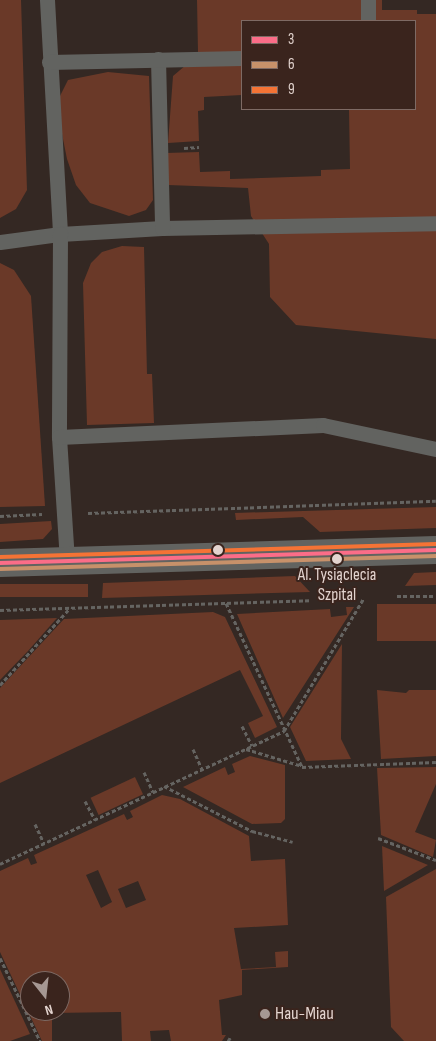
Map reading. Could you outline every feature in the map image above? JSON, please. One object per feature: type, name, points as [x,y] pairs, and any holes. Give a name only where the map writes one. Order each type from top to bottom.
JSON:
[{"type":"street","points":[[0,563],[436,550]]},
{"type":"lane","points":[[47,0],[60,234],[59,437],[66,560]]},
{"type":"lane","points":[[368,0],[368,20]]},
{"type":"lane","points":[[49,62],[241,58]]},
{"type":"lane","points":[[158,59],[162,228]]},
{"type":"lane","points":[[0,242],[60,234],[162,228],[436,223]]},
{"type":"lane","points":[[59,437],[323,425],[436,449]]},
{"type":"path","points":[[0,516],[436,501]]},
{"type":"path","points":[[397,596],[436,596]]},
{"type":"path","points":[[0,864],[284,731],[364,598]]},
{"type":"path","points":[[0,610],[311,600]]},
{"type":"path","points":[[226,603],[302,767]]},
{"type":"path","points":[[0,685],[70,607]]},
{"type":"path","points":[[242,726],[252,746]]},
{"type":"path","points":[[193,749],[202,769]]},
{"type":"path","points":[[246,749],[302,767],[436,762]]},
{"type":"path","points":[[144,772],[153,792]]},
{"type":"path","points":[[164,786],[252,830],[293,842]]},
{"type":"path","points":[[85,801],[95,820]]},
{"type":"path","points":[[36,824],[44,843]]},
{"type":"path","points":[[378,838],[436,860]]},
{"type":"path","points":[[0,958],[40,1041]]},
{"type":"shaded area","points":[[0,0],[21,0],[27,190],[16,209],[0,218]]},
{"type":"shaded area","points":[[197,0],[361,0],[362,20],[241,20],[241,52],[198,53]]},
{"type":"shaded area","points":[[375,0],[382,0],[382,10],[417,10],[417,14],[436,14],[436,339],[296,325],[270,297],[269,244],[251,216],[248,188],[168,185],[166,153],[199,152],[200,172],[230,171],[230,179],[321,176],[321,170],[350,169],[349,110],[416,110],[416,20],[375,20]]},
{"type":"shaded area","points":[[241,64],[241,95],[204,97],[204,110],[198,111],[199,141],[168,143],[173,76],[186,65]]},
{"type":"shaded area","points":[[108,72],[149,76],[153,200],[146,210],[129,216],[90,203],[76,185],[67,159],[56,104],[68,80]]},
{"type":"shaded area","points":[[122,246],[144,247],[147,374],[152,374],[154,423],[87,425],[83,283],[91,263],[102,252]]},
{"type":"shaded area","points":[[0,263],[14,270],[31,296],[45,506],[0,507]]},
{"type":"shaded area","points":[[436,507],[436,528],[320,532],[303,517],[236,520],[235,513]]},
{"type":"shaded area","points":[[51,521],[52,529],[43,539],[0,542],[0,524]]},
{"type":"shaded area","points":[[436,572],[436,585],[405,586],[414,573]]},
{"type":"shaded area","points":[[295,576],[310,592],[102,598],[103,583]]},
{"type":"shaded area","points":[[0,584],[88,584],[88,597],[0,597]]},
{"type":"shaded area","points":[[377,604],[436,604],[436,641],[377,641]]},
{"type":"shaded area","points":[[346,607],[354,607],[283,718],[237,614],[330,609],[331,617],[347,615]]},
{"type":"shaded area","points":[[213,612],[225,617],[277,727],[255,738],[248,723],[263,716],[240,670],[0,783],[0,688],[64,619]]},
{"type":"shaded area","points":[[57,618],[28,651],[0,680],[0,620]]},
{"type":"shaded area","points":[[342,644],[341,739],[351,759],[306,761],[290,727]]},
{"type":"shaded area","points":[[377,690],[406,693],[409,690],[436,690],[436,756],[381,759]]},
{"type":"shaded area","points":[[250,756],[285,765],[285,819],[281,823],[252,824],[183,787],[225,767],[228,775],[235,772],[232,764]]},
{"type":"shaded area","points":[[436,767],[436,784],[415,832],[436,840],[433,857],[381,835],[377,768]]},
{"type":"shaded area","points":[[135,777],[143,794],[99,815],[91,798]]},
{"type":"shaded area","points":[[162,795],[180,799],[249,836],[251,861],[285,859],[288,925],[234,928],[241,969],[276,967],[275,952],[288,951],[288,967],[242,970],[242,995],[219,1000],[222,1035],[226,1035],[222,1041],[171,1041],[169,1030],[150,1031],[151,1041],[122,1041],[121,1012],[70,1013],[70,971],[20,971],[20,994],[0,952],[0,871],[28,858],[31,865],[37,863],[34,855],[124,814],[127,820],[133,817],[130,811]],"holes":[[[98,870],[112,902],[101,908],[86,875]],[[138,881],[146,900],[126,908],[118,889]]]},
{"type":"shaded area","points":[[382,846],[428,865],[384,891]]},
{"type":"shaded area","points":[[436,869],[436,1041],[404,1041],[391,1027],[386,897]]},
{"type":"shaded area","points":[[0,969],[20,1012],[20,1021],[24,1021],[30,1034],[10,1041],[0,1041]]},
{"type":"shaded area","points":[[33,1021],[52,1021],[52,1041],[42,1041]]},
{"type":"transit line","name":"9","points":[[0,557],[436,544]]},
{"type":"transit line","name":"3","points":[[0,563],[436,550]]},
{"type":"transit line","name":"6","points":[[0,569],[436,556]]},
{"type":"place","name":"Al. Tysiąclecia Szpital","points":[[337,559]]},
{"type":"place","name":"Hau-Miau","points":[[265,1014]]}]
